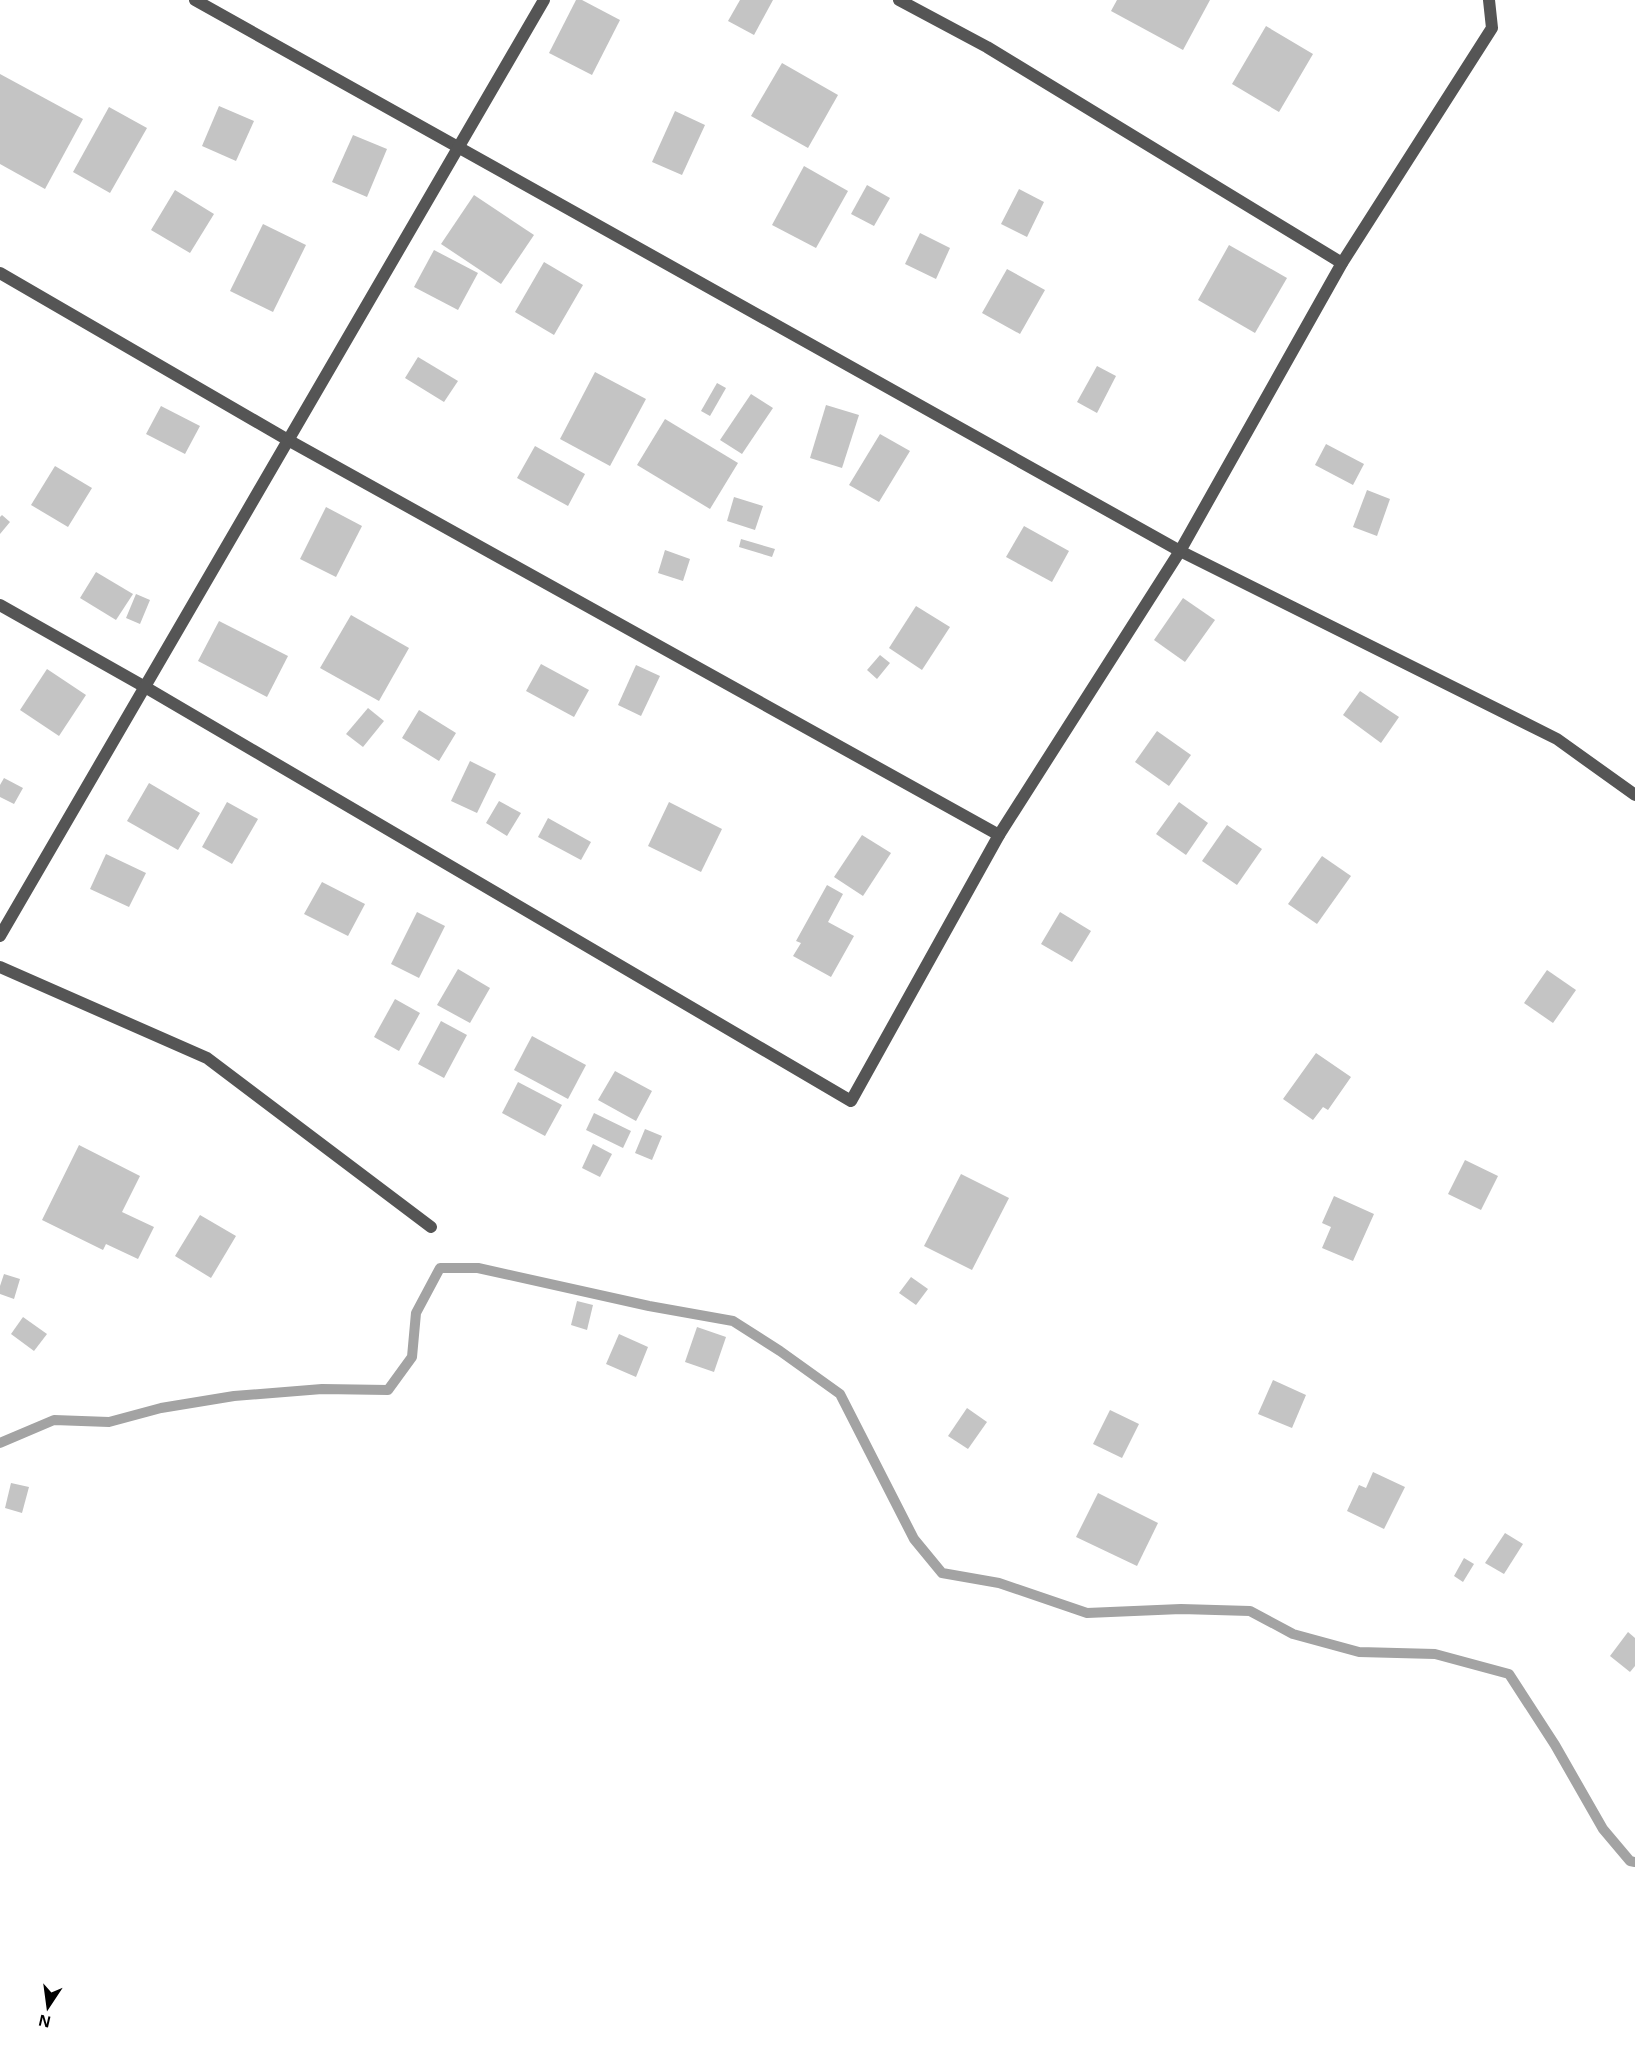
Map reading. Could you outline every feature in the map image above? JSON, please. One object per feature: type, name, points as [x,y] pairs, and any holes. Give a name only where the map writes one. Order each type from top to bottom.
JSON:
[{"type":"street","points":[[195,0],[1180,551],[1557,739],[1635,795]]},
{"type":"street","points":[[0,936],[544,0]]},
{"type":"street","points":[[899,0],[987,47],[1342,263]]},
{"type":"street","points":[[0,605],[145,687],[850,1101],[999,835],[1180,551],[1342,263],[1492,28],[1489,0]]},
{"type":"street","points":[[0,273],[288,440],[999,835]]},
{"type":"street","points":[[0,967],[207,1058],[431,1227]]},
{"type":"building","points":[[576,0],[582,0],[620,20],[592,75],[549,53]]},
{"type":"building","points":[[740,0],[773,0],[754,35],[728,21]]},
{"type":"building","points":[[1117,0],[1210,0],[1183,50],[1111,11]]},
{"type":"building","points":[[1266,26],[1313,54],[1279,112],[1232,84]]},
{"type":"building","points":[[782,63],[838,95],[808,148],[751,116]]},
{"type":"building","points":[[0,74],[83,119],[45,189],[0,164]]},
{"type":"building","points":[[219,106],[254,121],[236,161],[202,146]]},
{"type":"building","points":[[109,107],[147,128],[110,193],[73,172]]},
{"type":"building","points":[[675,111],[705,125],[682,175],[652,162]]},
{"type":"building","points":[[353,135],[387,149],[367,197],[332,182]]},
{"type":"building","points":[[804,166],[848,191],[816,248],[772,225]]},
{"type":"building","points":[[867,185],[890,198],[874,226],[851,214]]},
{"type":"building","points":[[1019,189],[1044,202],[1027,237],[1001,224]]},
{"type":"building","points":[[175,190],[214,214],[190,253],[151,230]]},
{"type":"building","points":[[474,195],[534,235],[501,284],[441,244]]},
{"type":"building","points":[[263,224],[306,245],[273,312],[230,291]]},
{"type":"building","points":[[920,233],[950,248],[936,279],[905,264]]},
{"type":"building","points":[[1229,245],[1287,278],[1255,333],[1198,300]]},
{"type":"building","points":[[434,250],[478,273],[458,310],[414,287]]},
{"type":"building","points":[[544,262],[583,285],[554,335],[515,312]]},
{"type":"building","points":[[1007,269],[1045,290],[1020,334],[982,313]]},
{"type":"building","points":[[418,357],[458,381],[444,402],[405,378]]},
{"type":"building","points":[[1097,366],[1116,376],[1097,413],[1077,402]]},
{"type":"building","points":[[595,372],[646,399],[610,466],[560,439]]},
{"type":"building","points":[[717,383],[726,388],[710,416],[701,411]]},
{"type":"building","points":[[751,394],[773,408],[742,454],[720,440]]},
{"type":"building","points":[[826,405],[859,415],[842,468],[810,458]]},
{"type":"building","points":[[161,406],[200,426],[185,454],[146,434]]},
{"type":"building","points":[[665,419],[738,463],[710,509],[637,465]]},
{"type":"building","points":[[880,434],[910,451],[879,502],[849,485]]},
{"type":"building","points":[[1326,444],[1364,464],[1353,485],[1315,465]]},
{"type":"building","points":[[535,446],[585,474],[568,506],[517,478]]},
{"type":"building","points":[[55,466],[92,488],[68,527],[31,505]]},
{"type":"building","points":[[1367,490],[1390,499],[1377,536],[1353,527]]},
{"type":"building","points":[[734,497],[763,506],[755,530],[727,521]]},
{"type":"building","points":[[326,507],[362,526],[336,577],[300,559]]},
{"type":"building","points":[[2,515],[10,522],[0,534],[0,517]]},
{"type":"building","points":[[1024,526],[1069,551],[1052,582],[1006,557]]},
{"type":"building","points":[[741,539],[775,549],[772,557],[739,547]]},
{"type":"building","points":[[665,550],[690,559],[683,581],[658,573]]},
{"type":"building","points":[[96,572],[133,594],[116,620],[80,598]]},
{"type":"building","points":[[136,594],[150,600],[140,624],[126,618]]},
{"type":"building","points":[[1183,598],[1215,620],[1185,662],[1154,640]]},
{"type":"building","points":[[916,606],[950,627],[922,670],[889,648]]},
{"type":"building","points":[[351,615],[409,648],[379,701],[320,668]]},
{"type":"building","points":[[219,621],[288,656],[267,697],[198,661]]},
{"type":"building","points":[[880,655],[890,663],[877,679],[867,670]]},
{"type":"building","points":[[541,664],[589,690],[574,717],[526,691]]},
{"type":"building","points":[[636,665],[660,676],[641,716],[618,705]]},
{"type":"building","points":[[47,669],[86,695],[59,736],[20,710]]},
{"type":"building","points":[[1360,691],[1399,717],[1381,743],[1343,715]]},
{"type":"building","points":[[368,708],[384,721],[363,747],[346,734]]},
{"type":"building","points":[[419,710],[456,733],[439,761],[402,738]]},
{"type":"building","points":[[1157,731],[1191,755],[1169,786],[1135,762]]},
{"type":"building","points":[[470,761],[496,774],[477,813],[451,801]]},
{"type":"building","points":[[4,778],[23,788],[14,804],[0,797],[0,785]]},
{"type":"building","points":[[149,783],[200,813],[178,850],[127,821]]},
{"type":"building","points":[[499,801],[521,813],[507,836],[486,823]]},
{"type":"building","points":[[227,802],[258,819],[232,864],[202,847]]},
{"type":"building","points":[[669,802],[722,829],[701,872],[648,846]]},
{"type":"building","points":[[1179,802],[1208,823],[1186,855],[1156,834]]},
{"type":"building","points":[[548,818],[591,842],[581,860],[538,837]]},
{"type":"building","points":[[1227,825],[1262,849],[1237,885],[1202,861]]},
{"type":"building","points":[[862,835],[891,853],[863,896],[834,877]]},
{"type":"building","points":[[106,854],[146,873],[129,907],[90,889]]},
{"type":"building","points":[[1322,856],[1351,876],[1317,924],[1288,904]]},
{"type":"building","points":[[322,882],[365,904],[348,936],[304,914]]},
{"type":"building","points":[[827,885],[843,894],[828,922],[854,936],[831,977],[793,956],[801,943],[796,941]]},
{"type":"building","points":[[417,912],[445,926],[419,978],[391,964]]},
{"type":"building","points":[[1060,912],[1091,931],[1072,962],[1041,944]]},
{"type":"building","points":[[458,969],[490,988],[470,1023],[437,1005]]},
{"type":"building","points":[[1547,970],[1576,990],[1553,1023],[1524,1003]]},
{"type":"building","points":[[395,999],[420,1013],[399,1051],[374,1037]]},
{"type":"building","points":[[441,1021],[467,1035],[444,1078],[418,1064]]},
{"type":"building","points":[[532,1036],[586,1065],[568,1099],[514,1070]]},
{"type":"building","points":[[1316,1053],[1351,1077],[1328,1110],[1323,1107],[1313,1120],[1283,1099]]},
{"type":"building","points":[[615,1071],[652,1091],[636,1121],[598,1100]]},
{"type":"building","points":[[518,1082],[562,1105],[545,1136],[502,1113]]},
{"type":"building","points":[[594,1113],[631,1131],[623,1148],[586,1130]]},
{"type":"building","points":[[645,1129],[662,1136],[652,1160],[635,1153]]},
{"type":"building","points":[[593,1144],[612,1154],[600,1177],[582,1168]]},
{"type":"building","points":[[79,1145],[140,1176],[122,1212],[154,1227],[138,1259],[106,1244],[103,1250],[42,1220]]},
{"type":"building","points":[[1465,1160],[1498,1176],[1481,1210],[1448,1194]]},
{"type":"building","points":[[961,1174],[1009,1198],[972,1270],[924,1246]]},
{"type":"building","points":[[1334,1196],[1374,1214],[1353,1261],[1322,1248],[1331,1227],[1322,1223]]},
{"type":"building","points":[[200,1215],[236,1236],[211,1278],[175,1256]]},
{"type":"building","points":[[4,1274],[20,1279],[14,1299],[0,1294]]},
{"type":"building","points":[[911,1277],[928,1289],[916,1305],[899,1293]]},
{"type":"building","points":[[577,1301],[593,1305],[587,1330],[571,1325]]},
{"type":"building","points":[[23,1317],[47,1334],[34,1351],[11,1334]]},
{"type":"building","points":[[697,1327],[726,1337],[714,1372],[685,1362]]},
{"type":"building","points":[[619,1334],[648,1347],[636,1377],[606,1364]]},
{"type":"building","points":[[1273,1380],[1306,1395],[1292,1428],[1258,1414]]},
{"type":"building","points":[[967,1408],[987,1422],[968,1449],[948,1436]]},
{"type":"building","points":[[1110,1410],[1139,1424],[1122,1458],[1093,1444]]},
{"type":"building","points":[[1373,1472],[1405,1487],[1384,1529],[1347,1511],[1359,1485],[1366,1488]]},
{"type":"building","points":[[11,1483],[29,1487],[22,1513],[5,1508]]},
{"type":"building","points":[[1098,1493],[1158,1523],[1137,1566],[1076,1537]]},
{"type":"building","points":[[1505,1533],[1523,1544],[1504,1574],[1485,1563]]},
{"type":"building","points":[[1464,1558],[1474,1564],[1463,1582],[1454,1576]]},
{"type":"building","points":[[1628,1632],[1635,1638],[1635,1666],[1630,1672],[1610,1656]]},
{"type":"waterway","points":[[0,1443],[54,1420],[109,1422],[161,1408],[234,1396],[322,1389],[388,1390],[412,1357],[416,1313],[440,1268],[478,1268],[649,1306],[733,1321],[840,1394],[914,1539],[942,1573],[999,1583],[1087,1613],[1181,1609],[1250,1611],[1293,1634],[1359,1652],[1435,1654],[1509,1674],[1555,1745],[1603,1829],[1630,1861],[1635,1862]]}]
